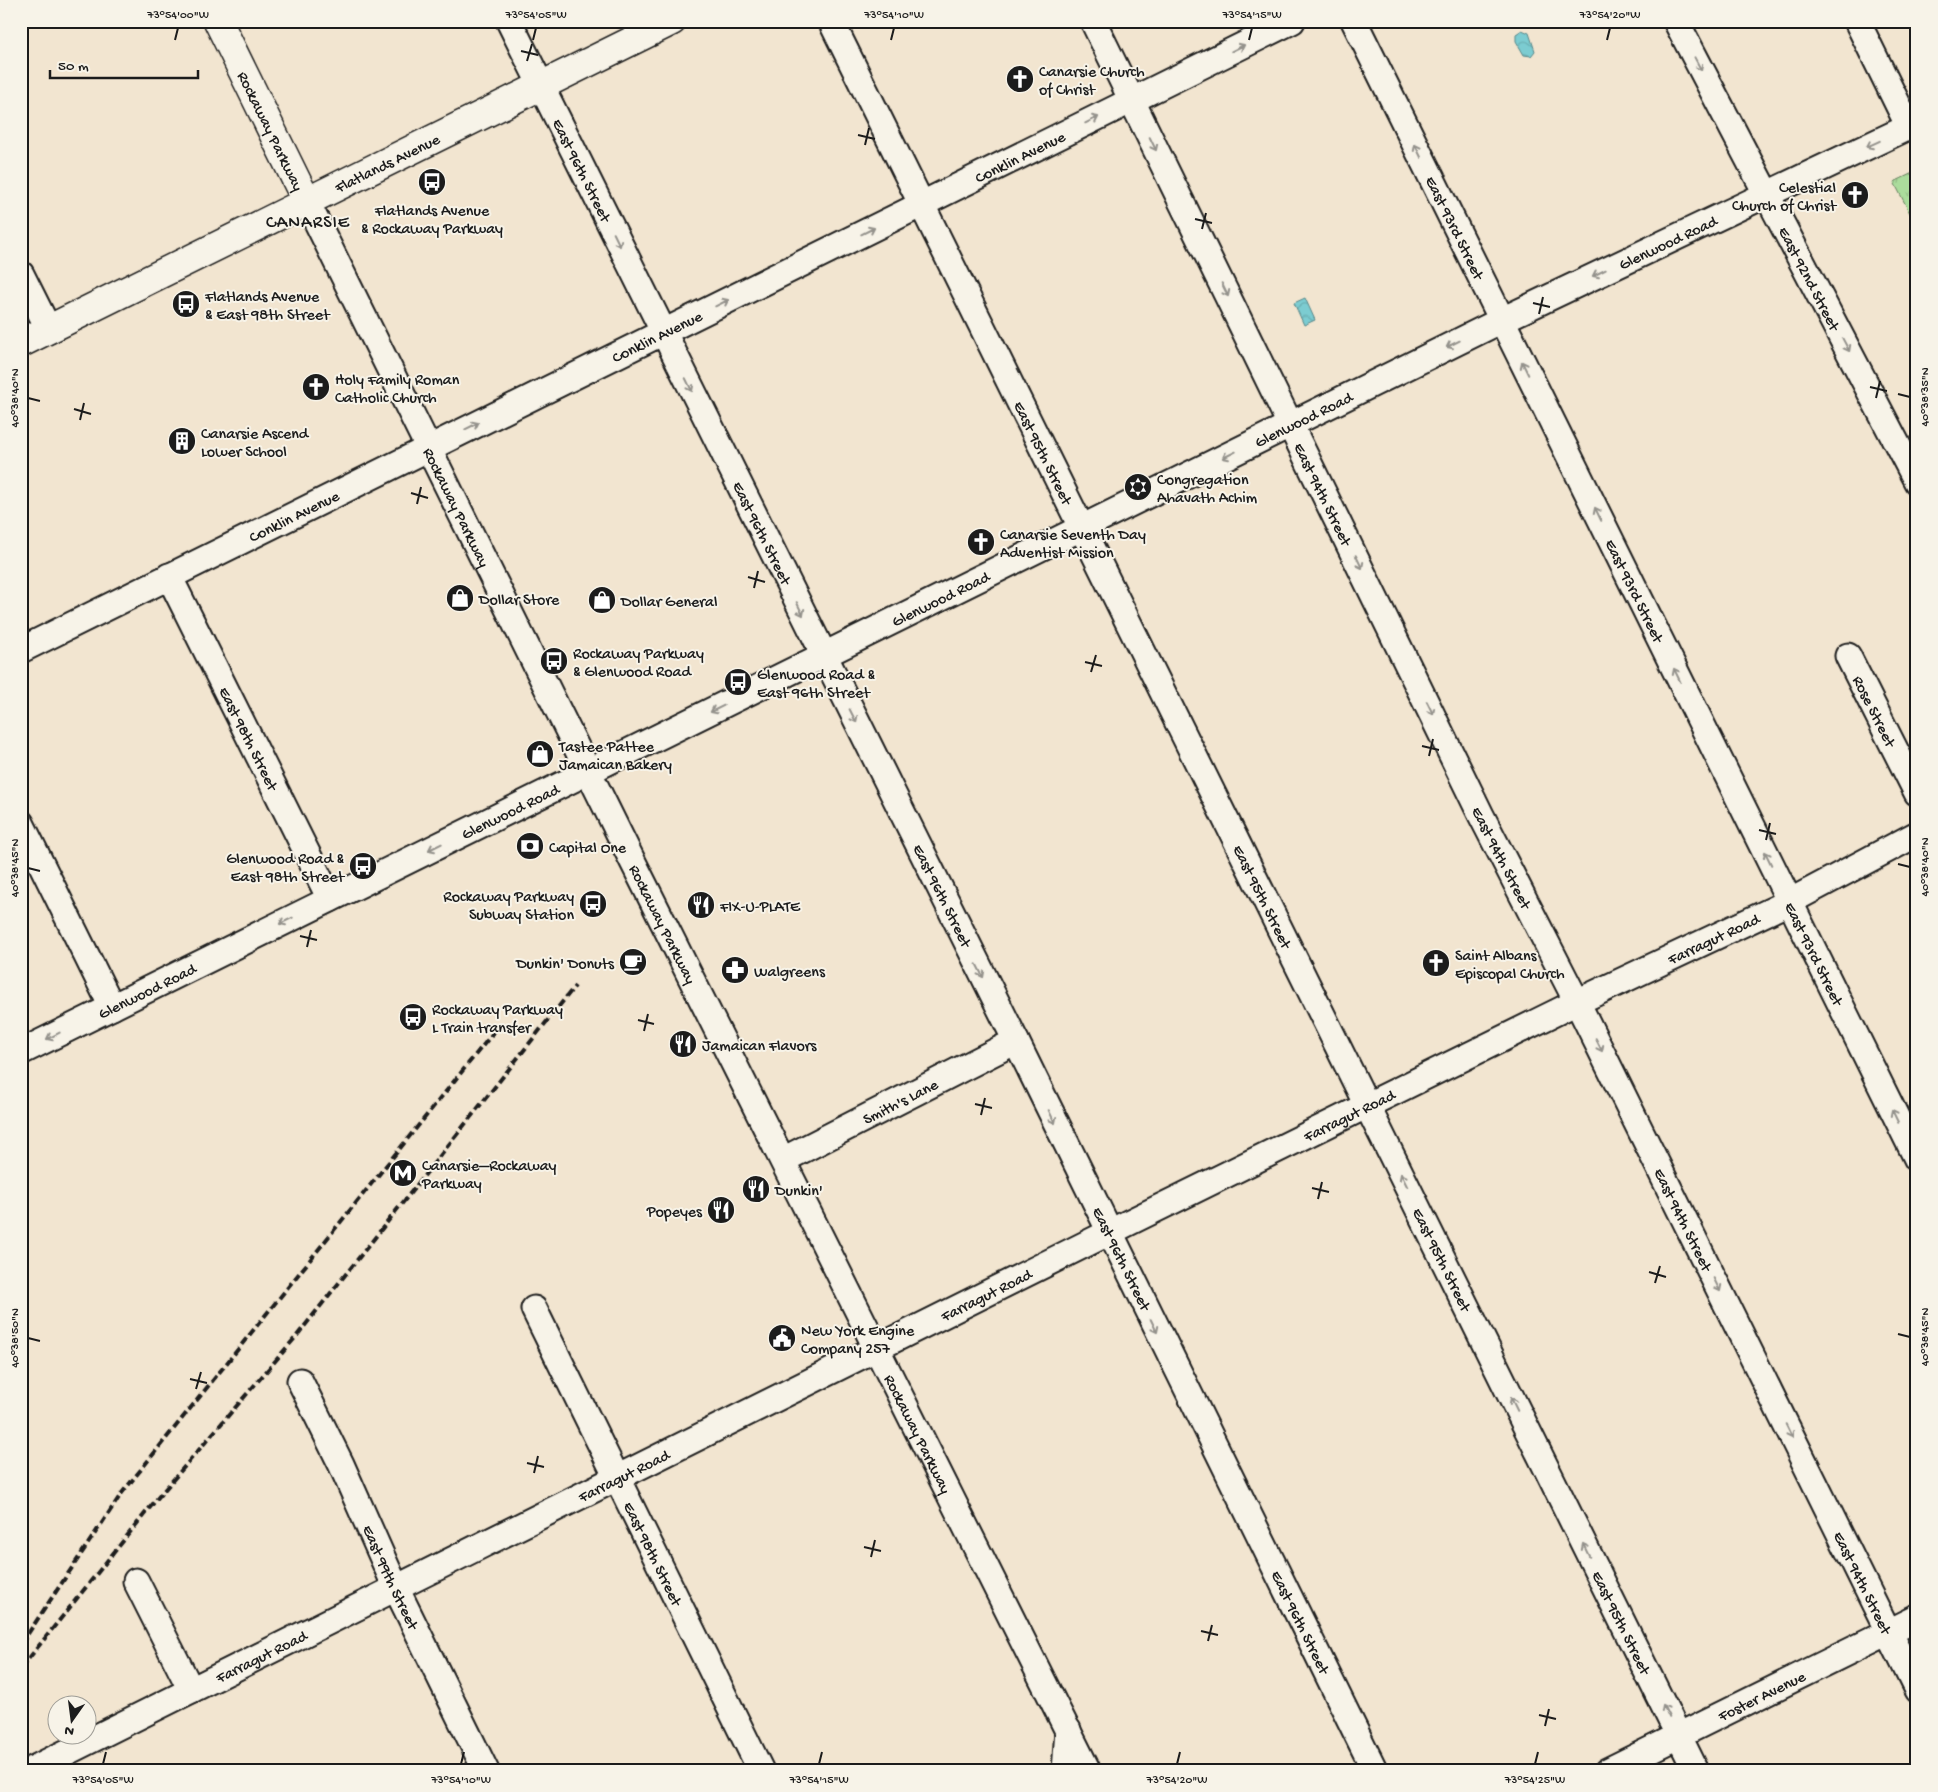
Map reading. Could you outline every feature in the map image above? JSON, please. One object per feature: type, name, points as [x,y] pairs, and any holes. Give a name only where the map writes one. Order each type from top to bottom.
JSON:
[{"type":"main road","name":"Rockaway Parkway","points":[[218,21],[307,202]]},
{"type":"main road","name":"Flatlands Avenue","points":[[21,343],[672,21]]},
{"type":"street","name":"East 96th Street","points":[[509,21],[823,657],[1016,1041],[1108,1233],[1374,1771]]},
{"type":"street","name":"East 95th Street","points":[[831,21],[1696,1771]]},
{"type":"street","name":"East 94th Street","points":[[1093,21],[1481,815],[1577,1002],[1917,1690]]},
{"type":"street","name":"Conklin Avenue","points":[[21,650],[1292,21]]},
{"type":"street","name":"East 93rd Street","points":[[1354,21],[1917,1159]]},
{"type":"street","name":"East 92nd Street","points":[[1676,21],[1917,482]]},
{"type":"street","points":[[1857,21],[1913,125]]},
{"type":"street","name":"Glenwood Road","points":[[21,1052],[1502,320],[1913,125]]},
{"type":"street","name":"Rockaway Parkway","points":[[307,202],[1088,1771]]},
{"type":"street","points":[[21,274],[49,330]]},
{"type":"street","name":"East 98th Street","points":[[169,576],[330,899]]},
{"type":"street","name":"Rose Street","points":[[1848,656],[1917,793]]},
{"type":"street","points":[[21,823],[112,1007]]},
{"type":"street","name":"Farragut Road","points":[[30,1771],[1108,1233],[1577,1002],[1790,902],[1917,834]]},
{"type":"street","name":"Smith's Lane","points":[[783,1160],[1016,1041]]},
{"type":"street","name":"East 98th Street","points":[[534,1309],[761,1771]]},
{"type":"street","name":"East 99th Street","points":[[300,1381],[341,1464],[396,1588],[486,1771]]},
{"type":"street","points":[[136,1580],[191,1690]]},
{"type":"street","name":"Foster Avenue","points":[[1608,1771],[1917,1618]]},
{"type":"street","points":[[1066,1771],[1068,1728]]},
{"type":"green space","points":[[1917,171],[1917,227],[1894,182]]},
{"type":"water","points":[[1522,30],[1529,33],[1535,51],[1531,56],[1524,55],[1516,41],[1516,34]]},
{"type":"water","points":[[1305,298],[1315,320],[1304,325],[1294,303]]},
{"type":"railway","points":[[21,1668],[160,1495],[295,1338],[575,986]]},
{"type":"railway","points":[[21,1644],[122,1493],[497,1028]]},
{"type":"place","name":"Canarsie Church of Christ","points":[[1020,79]]},
{"type":"place","name":"Flatlands Avenue & Rockaway Parkway","points":[[432,182]]},
{"type":"place","name":"Celestial Church of Christ","points":[[1855,195]]},
{"type":"place","name":"Flatlands Avenue & East 98th Street","points":[[186,304]]},
{"type":"place","name":"Holy Family Roman Catholic Church","points":[[316,387]]},
{"type":"place","name":"Canarsie Ascend Lower School","points":[[182,441]]},
{"type":"place","name":"Congregation Ahavath Achim","points":[[1138,487]]},
{"type":"place","name":"Canarsie Seventh Day Adventist Mission","points":[[981,542]]},
{"type":"place","name":"Dollar Store","points":[[460,598]]},
{"type":"place","name":"Dollar General","points":[[602,600]]},
{"type":"place","name":"Rockaway Parkway & Glenwood Road","points":[[554,661]]},
{"type":"place","name":"Glenwood Road & East 96th Street","points":[[738,682]]},
{"type":"place","name":"Tastee Pattee Jamaican Bakery","points":[[540,754]]},
{"type":"place","name":"Capital One","points":[[530,846]]},
{"type":"place","name":"Glenwood Road & East 98th Street","points":[[363,866]]},
{"type":"place","name":"Rockaway Parkway Subway Station","points":[[593,904]]},
{"type":"place","name":"FIX-U-PLATE","points":[[701,905]]},
{"type":"place","name":"Dunkin' Donuts","points":[[633,962]]},
{"type":"place","name":"Saint Albans Episcopal Church","points":[[1436,963]]},
{"type":"place","name":"Walgreens","points":[[735,970]]},
{"type":"place","name":"Rockaway Parkway L Train transfer","points":[[413,1017]]},
{"type":"place","name":"Jamaican Flavors","points":[[683,1044]]},
{"type":"place","name":"Canarsie–Rockaway Parkway","points":[[403,1173]]},
{"type":"place","name":"Dunkin'","points":[[756,1189]]},
{"type":"place","name":"Popeyes","points":[[721,1210]]},
{"type":"place","name":"New York Engine Company 257","points":[[782,1338]]},
{"type":"district","name":"CANARSIE","points":[[308,221]]}]
